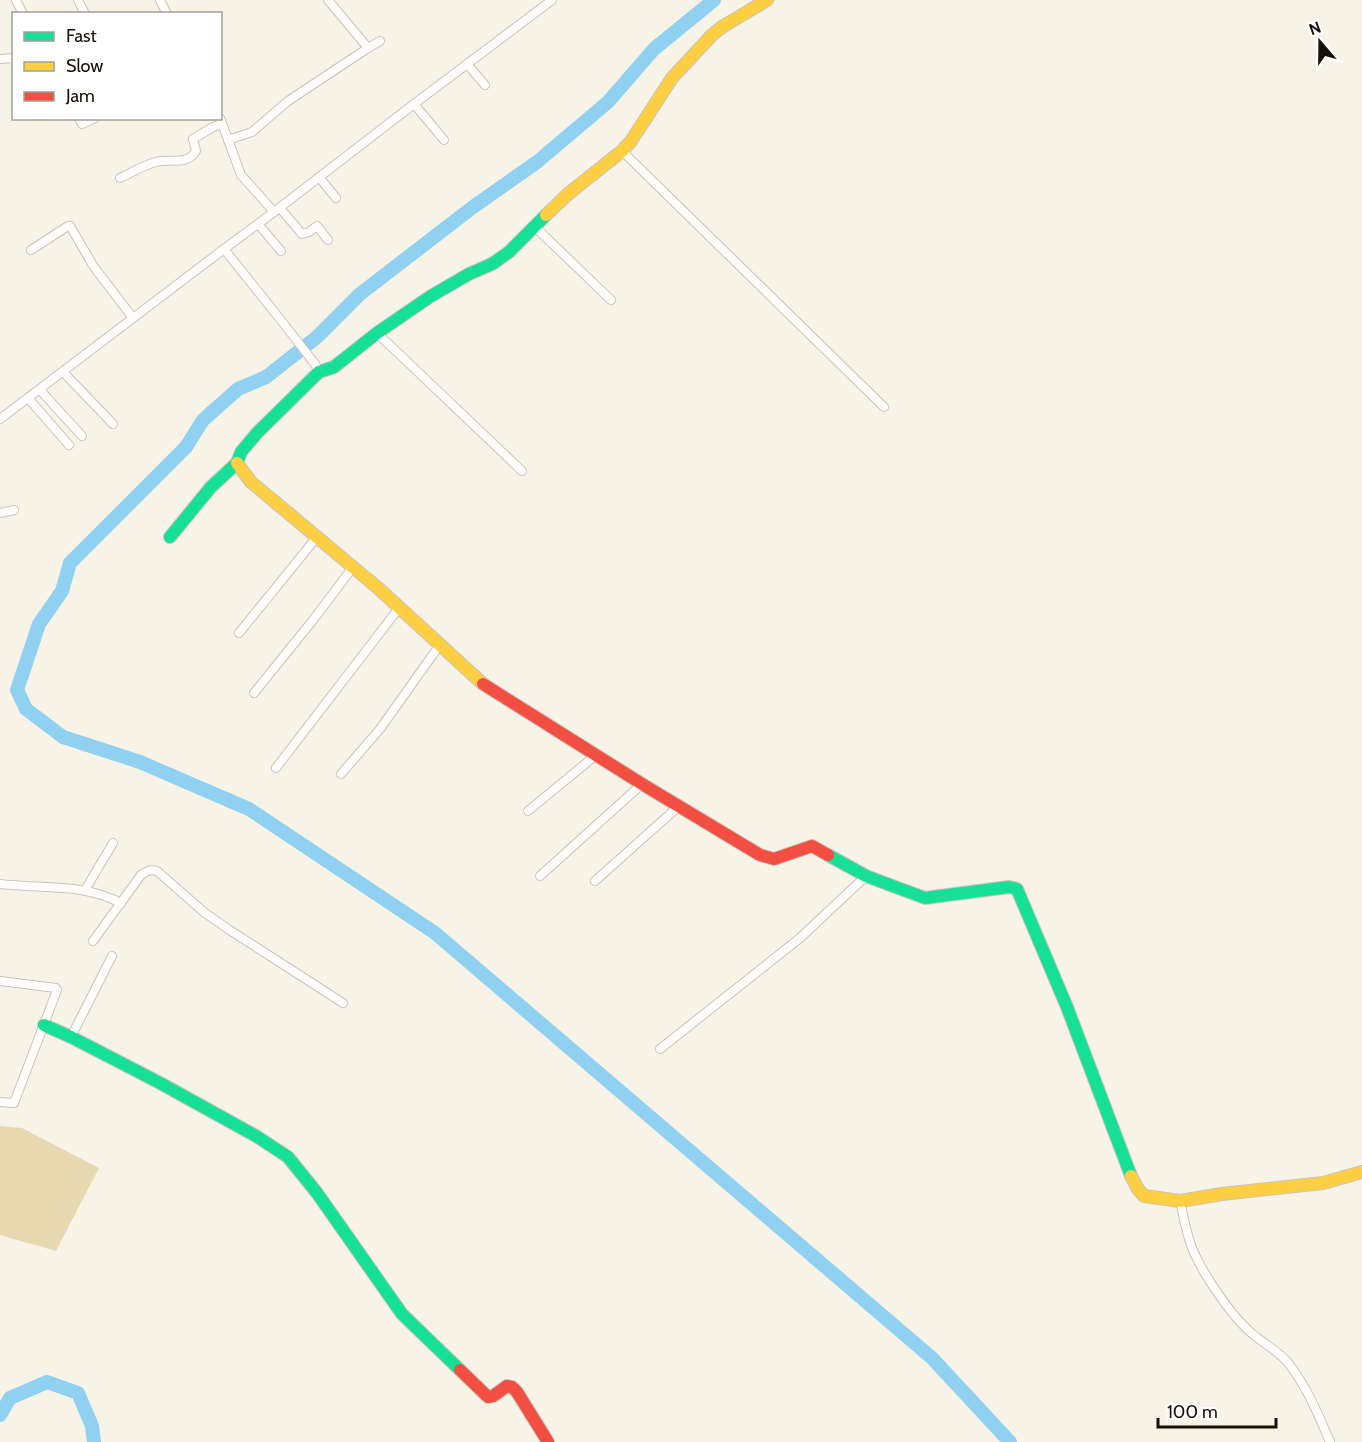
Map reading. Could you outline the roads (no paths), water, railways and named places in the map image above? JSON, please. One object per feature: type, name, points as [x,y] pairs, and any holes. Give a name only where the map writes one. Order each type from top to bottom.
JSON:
[{"type":"street","points":[[328,0],[368,48]]},
{"type":"street","points":[[0,419],[552,0]]},
{"type":"street","points":[[170,537],[211,487],[237,463],[241,452],[252,439],[319,372],[334,367],[396,319],[456,281],[492,264],[510,252],[568,194],[622,151],[637,133],[672,78],[712,35],[767,0]]},
{"type":"street","points":[[228,140],[252,132],[288,101],[380,41]]},
{"type":"street","points":[[467,64],[485,85]]},
{"type":"street","points":[[414,104],[444,140]]},
{"type":"street","points":[[120,178],[156,162],[182,161],[190,157],[196,151],[193,139],[221,121],[241,175],[302,234],[317,226],[328,240]]},
{"type":"street","points":[[622,151],[884,407]]},
{"type":"street","points":[[319,177],[336,198]]},
{"type":"street","points":[[258,224],[280,251]]},
{"type":"street","points":[[31,250],[70,226],[94,267],[133,318]]},
{"type":"street","points":[[534,226],[611,300]]},
{"type":"street","points":[[224,249],[306,352],[319,372]]},
{"type":"street","points":[[377,333],[522,471]]},
{"type":"street","points":[[63,372],[113,424]]},
{"type":"street","points":[[40,390],[82,436]]},
{"type":"street","points":[[28,398],[69,445]]},
{"type":"street","points":[[237,463],[251,482],[353,567],[479,682],[766,858],[774,859],[812,846],[866,876],[925,898],[1009,887],[1017,889],[1067,1007],[1132,1179],[1144,1196],[1180,1200],[1323,1184],[1362,1172]]},
{"type":"street","points":[[0,513],[14,510]]},
{"type":"street","points":[[239,633],[317,537]]},
{"type":"street","points":[[254,693],[314,620],[353,567]]},
{"type":"street","points":[[276,768],[399,608]]},
{"type":"street","points":[[341,774],[380,729],[439,646]]},
{"type":"street","points":[[528,811],[596,755]]},
{"type":"street","points":[[540,876],[642,784]]},
{"type":"street","points":[[595,881],[679,806]]},
{"type":"street","points":[[85,890],[113,843]]},
{"type":"street","points":[[93,941],[141,875],[147,871],[157,871],[205,913],[343,1003]]},
{"type":"street","points":[[660,1049],[800,938],[866,876]]},
{"type":"street","points":[[0,884],[85,890],[113,898],[121,903]]},
{"type":"street","points":[[71,1037],[112,956]]},
{"type":"street","points":[[0,982],[57,988],[14,1103],[0,1102]]},
{"type":"street","points":[[44,1026],[71,1037],[160,1083],[256,1136],[288,1157],[317,1193],[402,1314],[488,1397],[507,1386],[512,1387],[548,1442]]},
{"type":"street","points":[[1180,1200],[1191,1244],[1200,1265],[1245,1328],[1288,1362],[1303,1385],[1330,1442]]},
{"type":"waterway","points":[[714,0],[654,49],[608,102],[537,162],[473,207],[360,294],[317,337],[266,377],[238,389],[203,420],[186,447],[70,563],[62,591],[39,624],[17,690],[26,709],[63,737],[140,762],[249,809],[435,933],[932,1358],[1010,1442]]},
{"type":"waterway","points":[[0,1415],[10,1398],[47,1382],[78,1393],[92,1426],[94,1442]]}]
